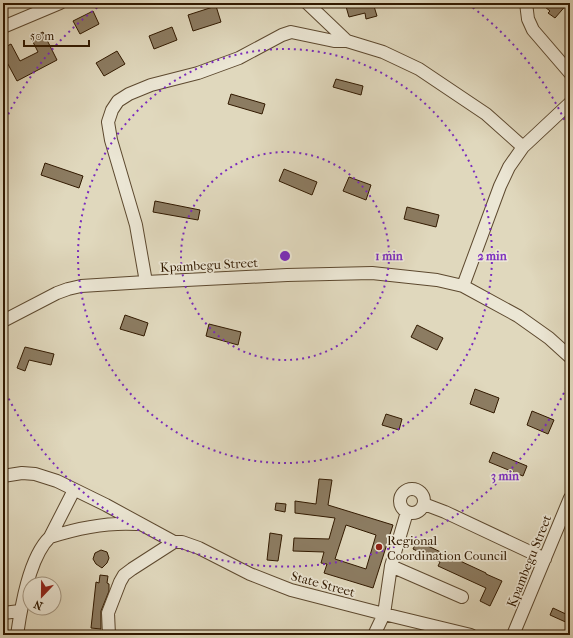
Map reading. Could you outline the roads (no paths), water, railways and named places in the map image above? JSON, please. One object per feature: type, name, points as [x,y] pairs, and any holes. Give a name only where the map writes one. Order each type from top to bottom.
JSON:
[{"type":"street","points":[[3,27],[60,3]]},
{"type":"street","points":[[307,3],[347,41]]},
{"type":"street","points":[[526,3],[528,19],[533,30],[570,72]]},
{"type":"street","points":[[146,282],[136,225],[110,134],[108,122],[112,110],[118,101],[130,94],[151,85],[198,73],[239,58],[282,35],[291,32],[334,41],[347,41],[383,52],[419,69],[486,114],[523,147]]},
{"type":"street","points":[[463,286],[500,186],[509,167],[523,147],[570,103]]},
{"type":"street","name":"Kpambegu Street","points":[[3,321],[46,298],[68,289],[104,284],[287,275],[372,273],[437,280],[463,286],[518,316],[549,338],[570,357]]},
{"type":"street","name":"State Street","points":[[3,476],[22,473],[35,474],[57,481],[106,505],[174,542],[182,542],[199,548],[270,583],[298,592],[471,635]]},
{"type":"street","points":[[410,489],[421,493],[424,498],[424,504],[420,510],[414,513],[407,512],[402,508],[400,502],[404,492],[410,489]]},
{"type":"street","points":[[17,635],[20,611],[28,578],[40,548],[50,537],[74,490]]},
{"type":"street","name":"Kpambegu Street","points":[[513,635],[570,498]]},
{"type":"street","points":[[424,504],[445,512],[545,559]]},
{"type":"street","points":[[374,635],[384,614],[391,566],[407,512]]},
{"type":"street","points":[[50,537],[96,526],[111,524],[140,524]]},
{"type":"street","points":[[109,635],[108,613],[124,575],[174,542]]},
{"type":"street","points":[[391,566],[462,597]]},
{"type":"street","points":[[3,613],[20,611]]},
{"type":"place","name":"Regional Coordination Council","points":[[379,547]]}]
